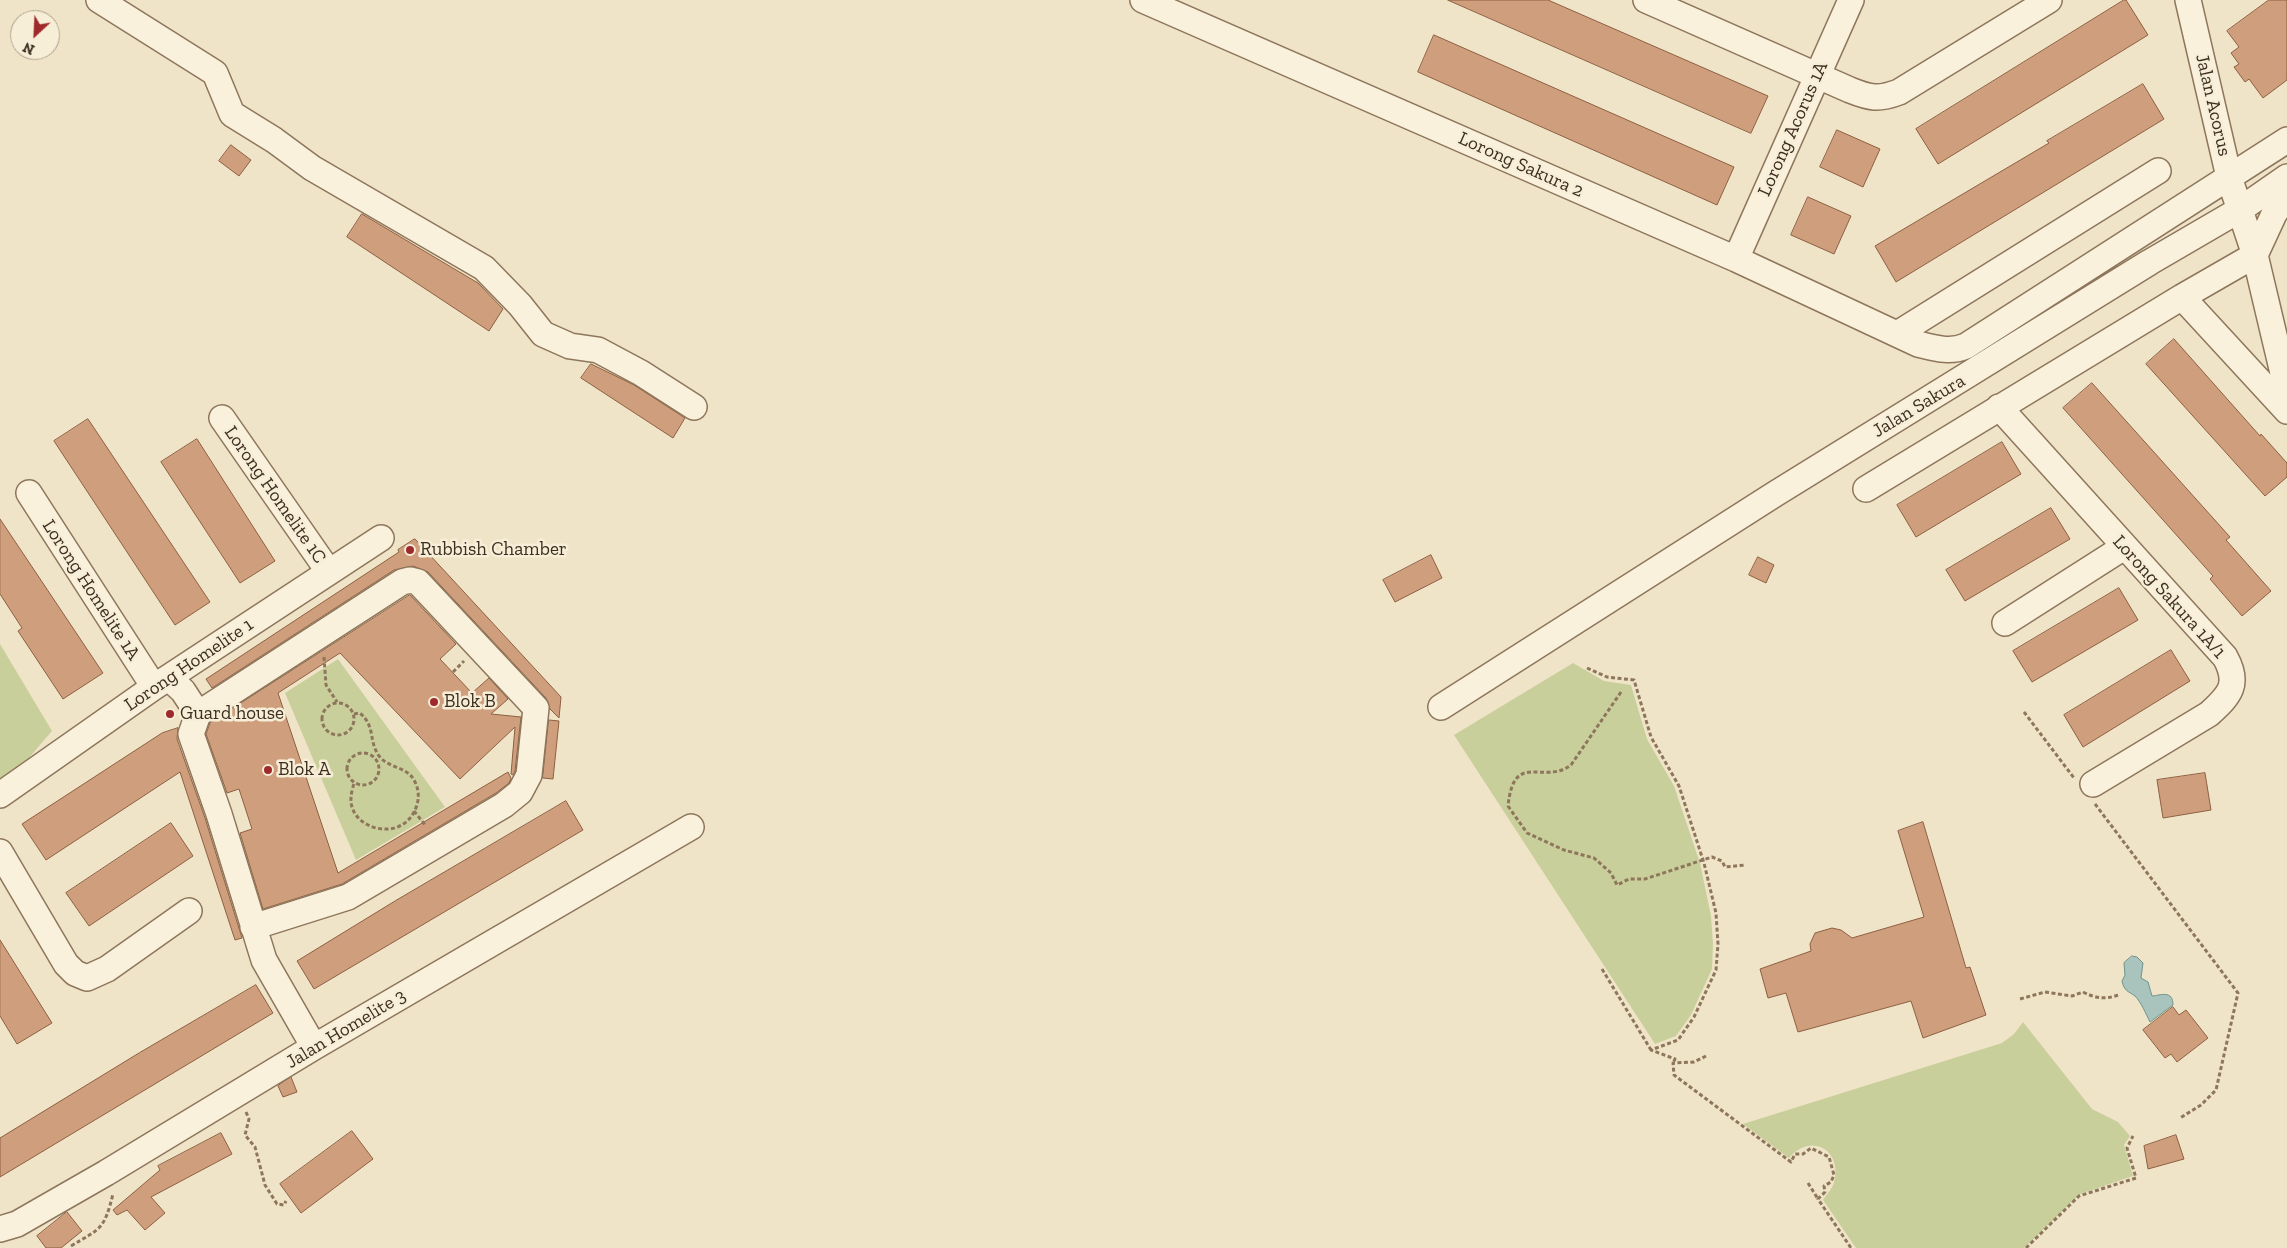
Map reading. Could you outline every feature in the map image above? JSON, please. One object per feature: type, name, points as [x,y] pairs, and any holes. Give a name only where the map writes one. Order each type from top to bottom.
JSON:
[{"type":"street","points":[[100,0],[215,73],[232,114],[274,140],[312,168],[484,268],[520,305],[542,334],[570,346],[598,350],[641,373],[694,407]]},
{"type":"street","name":"Lorong Sakura 2","points":[[1143,0],[1736,259],[1897,334]]},
{"type":"street","points":[[1646,0],[1850,90],[1867,96],[1882,98],[1899,92],[2049,0]]},
{"type":"street","name":"Lorong Acorus 1A","points":[[1736,259],[1851,0]]},
{"type":"street","name":"Jalan Acorus","points":[[2188,0],[2229,177],[2255,254],[2283,355],[2287,390]]},
{"type":"street","name":"Jalan Sakura","points":[[1897,334],[1918,344],[1938,349],[1956,350],[1966,346],[2229,177],[2251,165],[2287,140]]},
{"type":"street","points":[[1897,334],[2158,171]]},
{"type":"street","name":"Jalan Sakura","points":[[1441,707],[1774,494],[2150,262],[2241,209],[2287,177]]},
{"type":"street","points":[[1866,489],[2255,254],[2274,214],[2287,195]]},
{"type":"street","points":[[2182,297],[2287,411]]},
{"type":"street","name":"Lorong Sakura 1A/1","points":[[1999,407],[2124,547],[2225,656],[2232,670],[2232,686],[2224,701],[2209,714],[2086,788]]},
{"type":"street","name":"Lorong Homelite 1C","points":[[222,418],[329,572]]},
{"type":"street","name":"Lorong Homelite 1A","points":[[29,494],[161,682],[183,691],[198,714]]},
{"type":"street","name":"Lorong Homelite 1","points":[[0,795],[161,682],[381,538]]},
{"type":"street","points":[[2005,623],[2124,547]]},
{"type":"street","points":[[253,927],[348,897],[504,805],[520,792],[529,775],[536,708],[418,582],[410,580],[402,582],[198,714],[191,734],[219,814],[253,927],[264,960],[314,1047]]},
{"type":"street","name":"Jalan Homelite 3","points":[[0,1230],[18,1224],[106,1173],[314,1047],[691,827]]},
{"type":"street","points":[[0,852],[66,964],[75,973],[87,978],[107,969],[189,911]]},
{"type":"street","points":[[0,1239],[9,1248]]},
{"type":"path","points":[[322,634],[326,685],[337,702]]},
{"type":"path","points":[[1587,668],[1607,678],[1634,680],[1652,737],[1679,786],[1703,860],[1716,913],[1718,944],[1716,970],[1694,1017],[1678,1040],[1651,1050]]},
{"type":"path","points":[[1621,692],[1571,765],[1564,770],[1529,771],[1515,780],[1510,792],[1508,806],[1527,833],[1564,850],[1594,858],[1611,873],[1617,884],[1628,878],[1645,879],[1712,857],[1722,861],[1726,867],[1746,865]]},
{"type":"path","points":[[337,702],[347,705],[354,714],[353,725],[346,733],[336,736],[326,731],[321,721],[326,706],[337,702]]},
{"type":"path","points":[[354,714],[360,712],[367,718],[372,729],[372,744],[383,760],[407,771],[415,781],[418,801],[410,818],[398,828],[378,829],[364,822],[354,812],[350,799],[354,783]]},
{"type":"path","points":[[2024,712],[2086,788],[2238,993],[2216,1090],[2180,1118]]},
{"type":"path","points":[[359,752],[364,752],[374,757],[378,761],[379,772],[372,782],[361,785],[354,783],[346,772],[347,762],[350,758],[359,752]]},
{"type":"path","points":[[378,761],[383,760]]},
{"type":"path","points":[[1602,969],[1651,1050],[1675,1059],[1672,1063],[1676,1077],[1791,1162],[1794,1154],[1803,1154],[1811,1148],[1829,1157],[1834,1175],[1831,1182],[1824,1186],[1825,1192],[1818,1199]]},
{"type":"path","points":[[2020,999],[2045,992],[2072,996],[2083,992],[2092,997],[2110,998],[2118,995]]},
{"type":"path","points":[[1672,1063],[1694,1062],[1706,1056]]},
{"type":"path","points":[[238,1093],[249,1118],[245,1135],[255,1147],[265,1185],[277,1204],[284,1206],[286,1201]]},
{"type":"path","points":[[2026,1248],[2079,1196],[2136,1178],[2127,1148],[2133,1136]]},
{"type":"path","points":[[71,1246],[101,1228],[107,1218],[113,1194],[110,1179],[106,1173]]},
{"type":"path","points":[[1808,1183],[1852,1248]]},
{"type":"green space","points":[[0,644],[52,731],[9,781],[0,787]]},
{"type":"green space","points":[[338,659],[445,807],[356,860],[285,693]]},
{"type":"green space","points":[[1573,663],[1604,681],[1631,685],[1647,739],[1674,786],[1700,863],[1711,916],[1712,969],[1691,1015],[1676,1036],[1655,1044],[1454,735]]},
{"type":"green space","points":[[2023,1022],[2092,1109],[2118,1122],[2130,1136],[2124,1145],[2133,1176],[2080,1194],[2024,1248],[1856,1248],[1823,1200],[1834,1183],[1836,1171],[1830,1154],[1823,1148],[1807,1146],[1798,1150],[1789,1158],[1743,1124],[2002,1043],[2014,1034]]},
{"type":"water","points":[[2132,956],[2137,957],[2143,963],[2141,978],[2148,982],[2152,996],[2166,994],[2172,1000],[2173,1005],[2150,1022],[2135,996],[2124,987],[2122,981],[2125,975],[2124,963]]},
{"type":"building","points":[[1448,0],[1548,0],[1768,96],[1751,133]]},
{"type":"building","points":[[2126,0],[2148,35],[1938,164],[1916,129]]},
{"type":"building","points":[[2269,0],[2287,0],[2287,80],[2263,98],[2249,79],[2245,82],[2234,67],[2239,64],[2231,53],[2239,47],[2227,31]]},
{"type":"building","points":[[1434,35],[1734,167],[1717,205],[1418,72]]},
{"type":"building","points":[[2143,84],[2164,119],[1896,282],[1875,246],[2049,143],[2047,141]]},
{"type":"building","points":[[1837,130],[1880,149],[1863,187],[1820,167]]},
{"type":"building","points":[[231,145],[251,160],[239,176],[219,161]]},
{"type":"building","points":[[1808,197],[1851,216],[1834,254],[1791,235]]},
{"type":"building","points":[[362,214],[478,283],[503,309],[489,331],[347,237]]},
{"type":"building","points":[[2174,339],[2260,436],[2261,434],[2287,463],[2287,477],[2265,496],[2146,364]]},
{"type":"building","points":[[591,364],[634,385],[685,418],[673,438],[581,378]]},
{"type":"building","points":[[2092,383],[2230,537],[2226,540],[2271,591],[2242,616],[2210,579],[2213,576],[2063,408]]},
{"type":"building","points":[[88,419],[210,602],[175,625],[54,441]]},
{"type":"building","points":[[197,439],[275,561],[240,583],[161,462]]},
{"type":"building","points":[[2002,442],[2021,474],[1916,537],[1897,505]]},
{"type":"building","points":[[2051,508],[2070,539],[1965,601],[1946,570]]},
{"type":"building","points":[[0,519],[103,673],[63,699],[18,631],[22,628],[0,594]]},
{"type":"building","points":[[415,539],[561,697],[559,718],[550,709],[546,698],[428,572],[413,566],[394,570],[212,688],[206,679],[399,552],[398,550]]},
{"type":"building","points":[[1431,555],[1442,578],[1395,602],[1383,580]]},
{"type":"building","points":[[1758,557],[1774,565],[1766,583],[1749,575]]},
{"type":"building","points":[[2119,588],[2138,620],[2032,682],[2013,651]]},
{"type":"building","points":[[410,595],[456,644],[440,659],[472,693],[489,678],[508,699],[491,714],[521,717],[515,771],[513,775],[511,774],[515,727],[460,779],[340,653],[278,693],[338,873],[508,772],[511,778],[509,783],[496,793],[342,884],[263,909],[240,833],[252,829],[239,789],[227,793],[206,734],[210,723]]},
{"type":"building","points":[[2171,650],[2190,681],[2083,747],[2064,715]]},
{"type":"building","points":[[549,720],[559,721],[553,779],[543,778]]},
{"type":"building","points":[[178,728],[177,739],[205,818],[242,938],[235,940],[180,772],[46,860],[22,824],[162,733]]},
{"type":"building","points":[[2205,773],[2211,810],[2163,818],[2157,780]]},
{"type":"building","points":[[566,801],[583,830],[314,989],[297,961]]},
{"type":"building","points":[[1923,822],[1966,968],[1970,967],[1986,1015],[1923,1038],[1911,1001],[1798,1032],[1786,993],[1768,998],[1760,969],[1811,951],[1810,944],[1815,933],[1832,928],[1841,930],[1852,938],[1924,917],[1898,831]]},
{"type":"building","points":[[171,823],[193,856],[89,926],[66,893]]},
{"type":"building","points":[[0,940],[52,1023],[17,1044],[0,1016]]},
{"type":"building","points":[[256,985],[273,1013],[0,1177],[0,1138],[139,1053]]},
{"type":"building","points":[[2173,1007],[2179,1015],[2186,1010],[2208,1038],[2177,1062],[2171,1054],[2165,1058],[2143,1030]]},
{"type":"building","points":[[291,1077],[297,1092],[283,1097],[278,1086]]},
{"type":"building","points":[[352,1131],[373,1159],[301,1213],[280,1184]]},
{"type":"building","points":[[221,1133],[232,1154],[151,1197],[165,1213],[145,1230],[127,1210],[117,1215],[113,1210],[160,1170],[158,1166]]},
{"type":"building","points":[[2176,1135],[2184,1159],[2148,1169],[2144,1146]]},
{"type":"building","points":[[67,1212],[82,1231],[61,1248],[46,1248],[37,1236]]},
{"type":"place","name":"Rubbish Chamber","points":[[410,550]]},
{"type":"place","name":"Blok B","points":[[434,702]]},
{"type":"place","name":"Guard house","points":[[170,714]]},
{"type":"place","name":"Blok A","points":[[268,770]]}]
